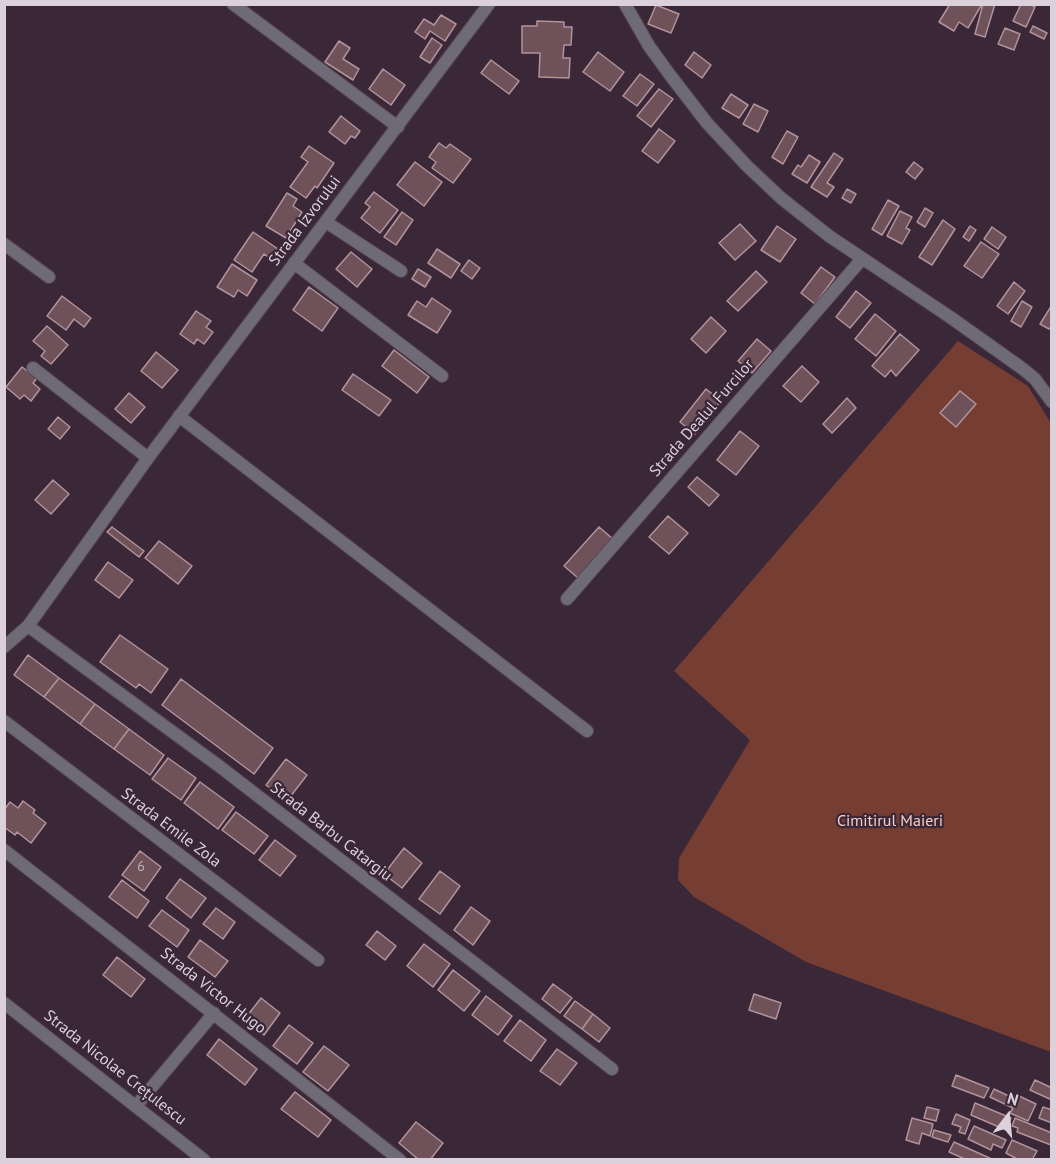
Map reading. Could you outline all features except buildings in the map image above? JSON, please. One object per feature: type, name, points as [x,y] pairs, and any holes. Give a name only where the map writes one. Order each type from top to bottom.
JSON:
[{"type":"street","points":[[232,4],[398,127]]},
{"type":"street","name":"Strada Izvorului","points":[[4,647],[28,626],[179,416],[489,4]]},
{"type":"street","points":[[625,4],[650,46],[707,123],[781,198],[829,236],[1023,369],[1035,379],[1052,402]]},
{"type":"street","points":[[326,222],[401,271]]},
{"type":"street","points":[[4,244],[49,277]]},
{"type":"street","name":"Strada Dealul Furcilor","points":[[567,599],[862,258]]},
{"type":"street","points":[[294,263],[442,376]]},
{"type":"street","points":[[33,368],[148,458]]},
{"type":"street","points":[[179,416],[587,731]]},
{"type":"street","name":"Strada Barbu Catargiu","points":[[28,626],[219,766],[612,1068]]},
{"type":"street","name":"Strada Emile Zola","points":[[4,721],[318,960]]},
{"type":"street","name":"Strada Victor Hugo","points":[[4,850],[400,1160]]},
{"type":"street","name":"Strada Nicolae Crețulescu","points":[[4,1003],[204,1160]]},
{"type":"street","points":[[136,1106],[214,1013]]},
{"type":"green space","name":"Cimitirul Maieri","points":[[958,341],[1028,386],[1052,425],[1051,1052],[806,962],[694,897],[678,880],[679,858],[750,740],[674,671]]}]
